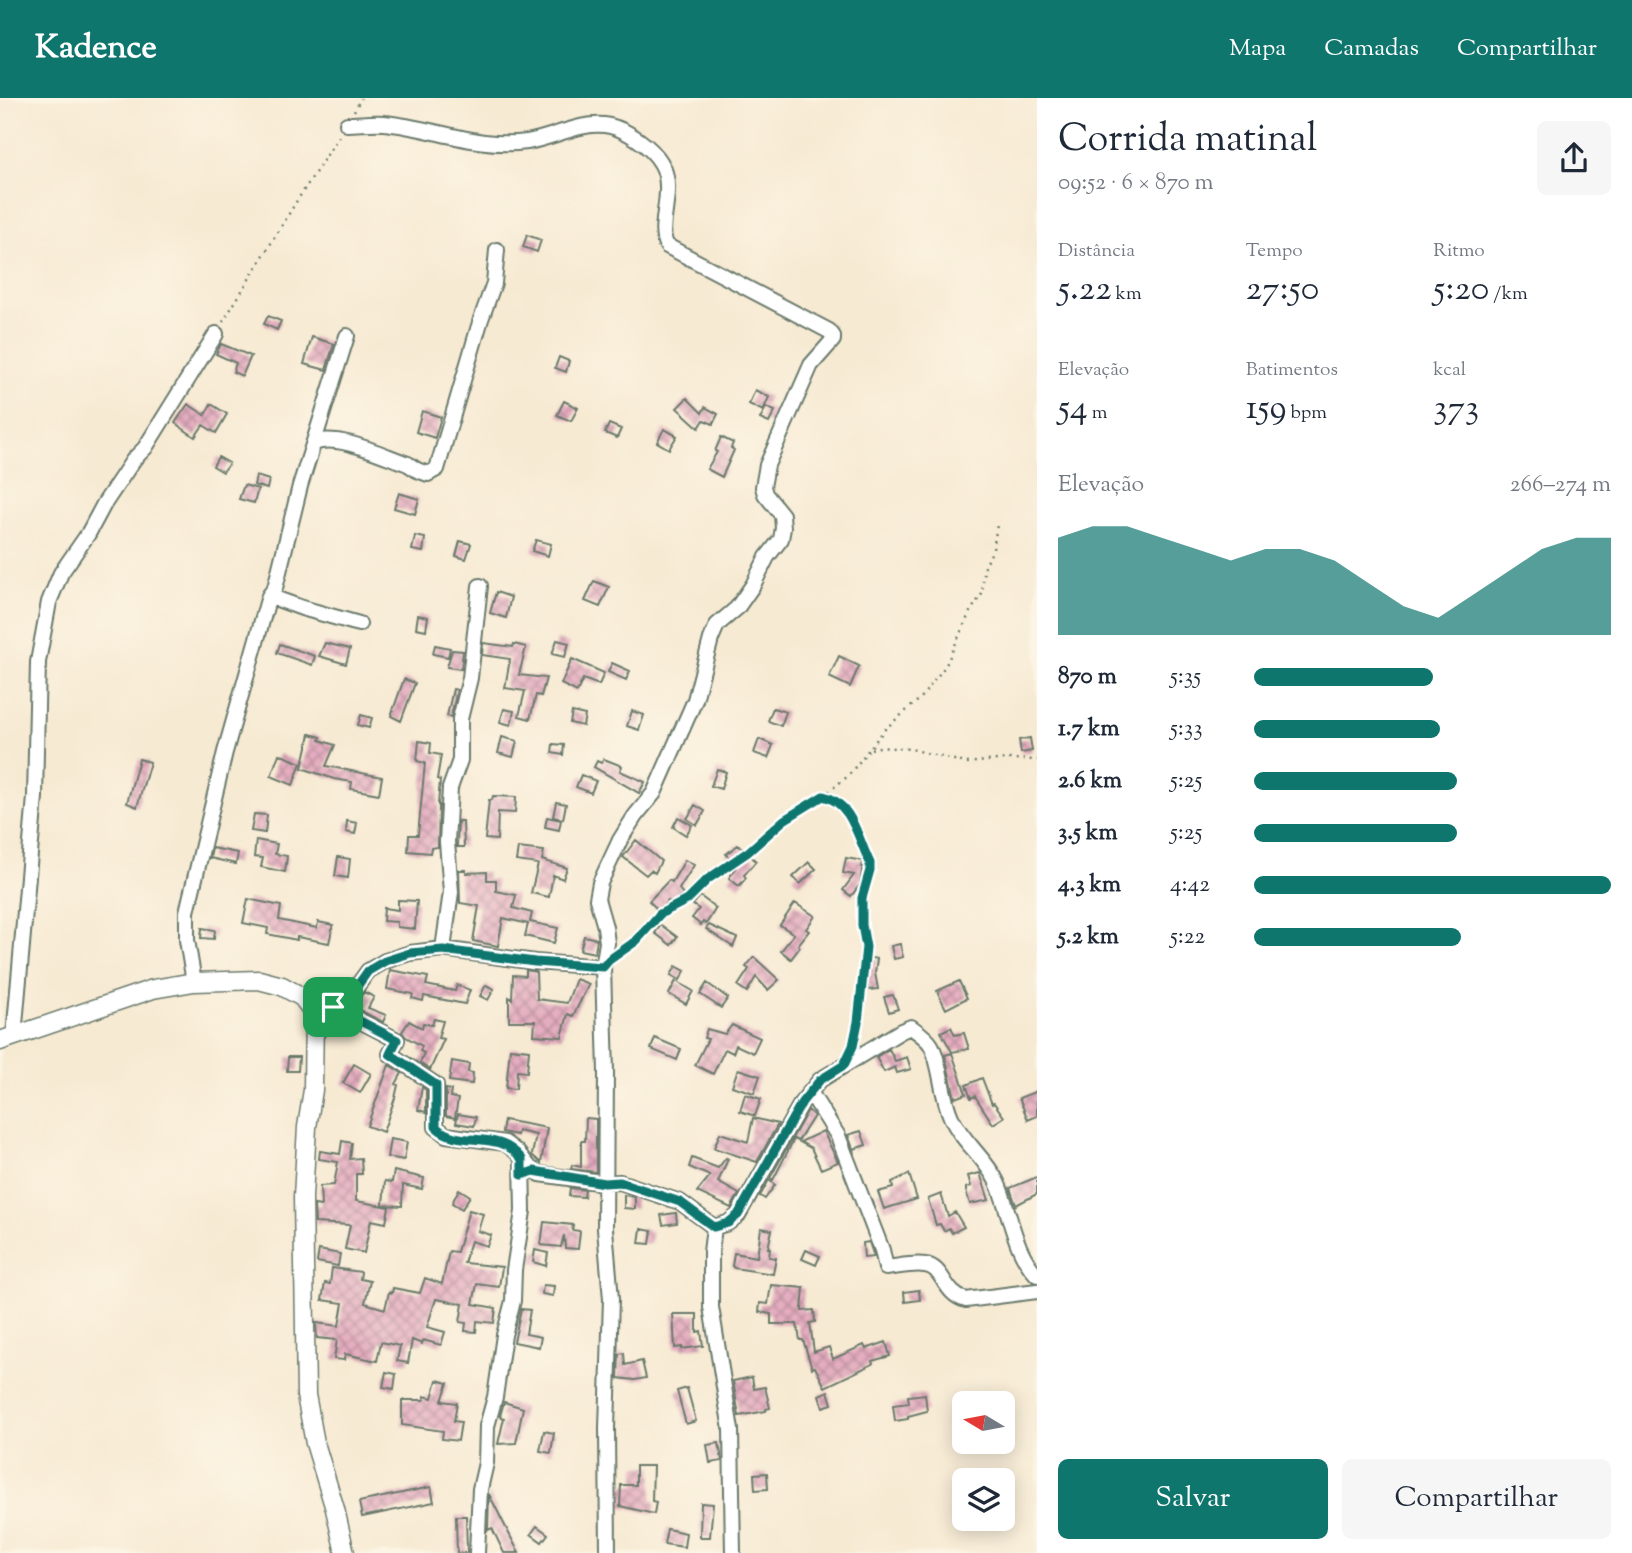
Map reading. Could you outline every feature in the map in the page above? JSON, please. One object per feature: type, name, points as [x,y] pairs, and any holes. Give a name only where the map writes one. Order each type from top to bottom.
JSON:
[{"type":"street","points":[[347,124],[385,123],[473,141],[501,143],[527,142],[592,126],[607,126],[624,131],[660,160],[667,175],[664,238],[667,246],[829,331],[833,336],[833,340],[811,365],[767,465],[763,487],[765,494],[782,515],[781,539],[767,556],[753,585],[737,608],[717,625],[695,700],[654,793],[620,840],[600,883],[597,900],[607,943],[603,967],[607,1072],[605,1229],[611,1299],[607,1428],[608,1553]]},
{"type":"street","points":[[314,443],[334,440],[408,464],[428,474],[437,469],[494,283],[497,250]]},
{"type":"street","points":[[216,334],[145,448],[134,459],[104,503],[88,534],[61,573],[49,602],[38,662],[34,809],[7,1038],[153,989],[194,982],[259,980],[282,986],[302,996],[314,1013],[315,1036],[303,1196],[306,1395],[315,1443],[345,1553]]},
{"type":"street","points":[[194,982],[187,940],[187,912],[233,721],[269,596],[275,588],[300,486],[347,337]]},
{"type":"street","points":[[443,950],[451,892],[447,842],[450,788],[460,760],[460,719],[470,678],[480,586]]},
{"type":"street","points":[[269,596],[359,624]]},
{"type":"street","points":[[315,1036],[333,1007],[350,996],[368,971],[385,961],[410,953],[443,950],[535,962],[603,967]]},
{"type":"street","points":[[333,1007],[397,1040],[390,1054],[436,1085],[435,1120],[440,1131],[452,1136],[505,1143],[522,1159],[528,1173],[514,1270],[513,1301],[487,1426],[477,1553]]},
{"type":"street","points":[[714,1227],[728,1223],[738,1215],[770,1154],[810,1092],[824,1076],[912,1027],[930,1043],[950,1115],[958,1131],[992,1173],[1014,1234],[1030,1268],[1037,1275]]},
{"type":"street","points":[[810,1092],[838,1136],[882,1250],[886,1268],[924,1264],[933,1267],[948,1289],[957,1297],[966,1300],[1037,1291]]},
{"type":"street","points":[[528,1173],[604,1183],[620,1182],[680,1202],[714,1227]]},
{"type":"street","points":[[714,1227],[711,1307],[732,1430],[733,1553]]},
{"type":"path","points":[[216,334],[361,98]]},
{"type":"path","points":[[603,967],[636,941],[660,914],[687,900],[708,879],[748,852],[784,820],[823,796],[848,776],[894,720],[921,698],[946,665],[970,612],[982,594],[984,569],[993,549],[997,525]]},
{"type":"path","points":[[871,749],[911,749],[966,763],[1008,759],[1037,760]]},
{"type":"path","points":[[823,796],[838,802],[850,816],[870,863],[862,898],[862,925],[866,947],[858,1022],[853,1046],[844,1065]]},
{"type":"building","points":[[527,235],[541,240],[537,252],[523,247]]},
{"type":"building","points":[[268,316],[281,321],[277,330],[264,324]]},
{"type":"building","points":[[312,337],[334,344],[326,370],[304,364]]},
{"type":"building","points":[[221,344],[251,356],[242,376],[233,372],[236,363],[216,354]]},
{"type":"building","points":[[559,357],[569,361],[566,372],[555,368]]},
{"type":"building","points":[[755,390],[769,397],[763,411],[749,404]]},
{"type":"building","points":[[687,398],[702,413],[705,407],[718,414],[713,424],[704,420],[699,428],[677,408]]},
{"type":"building","points":[[564,401],[578,408],[571,421],[557,415]]},
{"type":"building","points":[[188,404],[205,415],[211,404],[227,414],[216,433],[203,425],[195,437],[175,423]]},
{"type":"building","points":[[766,407],[775,411],[769,423],[760,419]]},
{"type":"building","points":[[422,411],[441,417],[435,438],[416,432]]},
{"type":"building","points":[[609,424],[621,429],[617,438],[605,433]]},
{"type":"building","points":[[664,429],[677,436],[669,449],[657,442]]},
{"type":"building","points":[[721,437],[733,443],[731,448],[734,450],[722,477],[707,469],[717,452],[715,451]]},
{"type":"building","points":[[218,457],[229,463],[223,472],[213,466]]},
{"type":"building","points":[[256,476],[269,480],[267,489],[254,485]]},
{"type":"building","points":[[244,485],[258,489],[254,503],[239,499]]},
{"type":"building","points":[[399,493],[419,499],[415,514],[394,508]]},
{"type":"building","points":[[415,536],[425,538],[423,552],[412,550]]},
{"type":"building","points":[[536,540],[551,544],[548,556],[532,551]]},
{"type":"building","points":[[460,541],[471,544],[466,559],[456,556]]},
{"type":"building","points":[[594,581],[609,587],[600,607],[585,601]]},
{"type":"building","points":[[496,592],[511,597],[506,618],[490,613]]},
{"type":"building","points":[[418,615],[428,617],[426,630],[416,628]]},
{"type":"building","points":[[557,640],[569,643],[565,657],[552,654]]},
{"type":"building","points":[[325,643],[350,649],[346,664],[319,656]]},
{"type":"building","points":[[483,643],[526,647],[519,675],[546,678],[541,696],[536,695],[530,719],[519,716],[525,691],[505,688],[510,659],[482,655]]},
{"type":"building","points":[[280,644],[315,656],[312,665],[277,653]]},
{"type":"building","points":[[435,645],[450,648],[448,657],[433,654]]},
{"type":"building","points":[[452,650],[463,651],[461,669],[447,667]]},
{"type":"building","points":[[839,656],[859,666],[850,687],[829,677]]},
{"type":"building","points":[[572,659],[604,673],[599,685],[583,679],[577,692],[561,684]]},
{"type":"building","points":[[612,663],[630,671],[626,680],[608,672]]},
{"type":"building","points":[[404,679],[415,683],[401,721],[391,716]]},
{"type":"building","points":[[453,689],[457,690],[451,717],[447,716]]},
{"type":"building","points":[[773,708],[786,712],[781,726],[768,721]]},
{"type":"building","points":[[504,709],[514,711],[511,725],[500,722]]},
{"type":"building","points":[[632,711],[644,715],[639,730],[627,726]]},
{"type":"building","points":[[572,712],[585,715],[583,726],[570,723]]},
{"type":"building","points":[[361,715],[372,718],[369,728],[358,725]]},
{"type":"building","points":[[310,734],[335,745],[326,766],[382,777],[379,794],[351,789],[352,782],[302,768]]},
{"type":"building","points":[[502,737],[517,741],[513,757],[498,753]]},
{"type":"building","points":[[1030,738],[1032,751],[1021,753],[1019,740]]},
{"type":"building","points":[[759,739],[773,745],[768,758],[754,753]]},
{"type":"building","points":[[419,741],[431,743],[430,753],[441,755],[437,779],[440,780],[438,847],[431,848],[430,853],[408,851],[409,835],[418,835],[425,763],[417,761]]},
{"type":"building","points":[[553,744],[564,745],[563,755],[552,753]]},
{"type":"building","points":[[279,754],[301,763],[293,785],[271,776]]},
{"type":"building","points":[[139,759],[150,762],[137,807],[127,803]]},
{"type":"building","points":[[604,759],[622,766],[620,771],[645,782],[639,793],[594,767],[597,761],[601,763]]},
{"type":"building","points":[[717,769],[726,772],[721,789],[711,786]]},
{"type":"building","points":[[581,775],[596,781],[591,793],[576,787]]},
{"type":"building","points":[[493,796],[516,797],[515,813],[498,812],[497,840],[485,839],[489,800],[492,800]]},
{"type":"building","points":[[556,802],[566,804],[563,819],[553,817]]},
{"type":"building","points":[[695,805],[705,811],[697,825],[687,819]]},
{"type":"building","points":[[254,814],[267,815],[265,833],[251,831]]},
{"type":"building","points":[[547,817],[561,820],[559,830],[545,827]]},
{"type":"building","points":[[678,817],[692,825],[686,835],[673,827]]},
{"type":"building","points":[[347,821],[357,823],[355,834],[346,832]]},
{"type":"building","points":[[458,821],[463,821],[464,847],[457,847]]},
{"type":"building","points":[[256,840],[277,844],[275,854],[287,856],[285,872],[261,867],[263,858],[254,857]]},
{"type":"building","points":[[636,840],[661,861],[655,873],[651,870],[646,875],[623,857]]},
{"type":"building","points":[[738,845],[756,861],[739,886],[729,878],[736,868],[726,854]]},
{"type":"building","points":[[212,848],[238,853],[236,864],[210,858]]},
{"type":"building","points":[[518,848],[544,851],[542,860],[567,868],[563,879],[553,875],[549,897],[531,893],[538,864],[516,861]]},
{"type":"building","points":[[338,857],[350,859],[348,878],[335,876]]},
{"type":"building","points":[[846,858],[863,861],[860,885],[851,896],[843,890],[854,875],[843,873]]},
{"type":"building","points":[[685,860],[694,865],[679,889],[683,894],[672,905],[668,901],[659,911],[649,901],[669,880],[672,882]]},
{"type":"building","points":[[809,862],[816,869],[800,884],[793,877]]},
{"type":"building","points":[[459,870],[466,870],[466,873],[487,872],[487,880],[496,880],[496,891],[516,895],[513,908],[532,913],[530,922],[558,928],[554,943],[525,936],[528,924],[503,918],[498,946],[473,941],[479,906],[460,903]]},
{"type":"building","points":[[700,896],[716,908],[706,924],[703,922],[701,925],[692,918],[699,909],[693,905]]},
{"type":"building","points":[[248,899],[281,906],[279,920],[317,928],[318,922],[333,925],[329,943],[267,934],[268,928],[243,923]]},
{"type":"building","points":[[398,900],[417,901],[415,929],[397,927],[397,922],[383,921],[384,908],[398,910]]},
{"type":"building","points":[[795,903],[815,916],[791,959],[781,951],[794,934],[780,925]]},
{"type":"building","points":[[661,925],[677,937],[671,945],[655,933]]},
{"type":"building","points":[[709,925],[737,938],[733,947],[706,929]]},
{"type":"building","points":[[202,928],[215,930],[214,939],[201,938]]},
{"type":"building","points":[[584,936],[597,939],[595,953],[580,950]]},
{"type":"building","points":[[900,944],[903,957],[894,959],[891,946]]},
{"type":"building","points":[[754,957],[779,980],[768,990],[756,977],[747,992],[738,986],[749,969],[746,967]]},
{"type":"building","points":[[866,957],[877,959],[875,973],[878,989],[868,990],[864,969]]},
{"type":"building","points":[[676,966],[685,971],[680,980],[671,975]]},
{"type":"building","points":[[390,970],[428,977],[426,985],[455,991],[457,985],[470,990],[465,1004],[424,996],[423,1001],[412,998],[413,994],[387,989]]},
{"type":"building","points":[[526,970],[536,972],[537,999],[567,1003],[576,979],[589,984],[573,1016],[568,1014],[562,1037],[534,1035],[535,1021],[509,1021],[513,975],[526,976]]},
{"type":"building","points":[[676,981],[693,991],[686,1004],[669,994]]},
{"type":"building","points":[[959,981],[967,998],[946,1009],[937,991]]},
{"type":"building","points":[[707,983],[728,998],[721,1008],[700,994]]},
{"type":"building","points":[[486,985],[494,989],[488,1000],[480,996]]},
{"type":"building","points":[[364,992],[374,997],[368,1008],[386,1015],[383,1022],[353,1007]]},
{"type":"building","points":[[893,995],[898,1009],[889,1012],[884,997]]},
{"type":"building","points":[[434,1019],[443,1021],[438,1038],[444,1039],[430,1070],[420,1063],[424,1053],[420,1051],[422,1046],[402,1032],[409,1021],[422,1028],[423,1023],[432,1025]]},
{"type":"building","points":[[732,1025],[760,1038],[753,1053],[736,1045],[733,1053],[725,1049],[713,1074],[695,1065],[708,1039],[704,1038],[707,1029],[725,1034]]},
{"type":"building","points":[[951,1027],[955,1035],[964,1033],[969,1049],[952,1052],[941,1032]]},
{"type":"building","points":[[655,1038],[681,1049],[677,1060],[651,1049]]},
{"type":"building","points":[[510,1048],[529,1050],[527,1072],[517,1071],[516,1089],[506,1088]]},
{"type":"building","points":[[889,1049],[895,1061],[907,1057],[911,1069],[897,1073],[895,1067],[884,1072],[876,1057]]},
{"type":"building","points":[[952,1053],[966,1094],[955,1098],[945,1055]]},
{"type":"building","points":[[288,1057],[299,1057],[298,1071],[287,1071]]},
{"type":"building","points":[[452,1061],[469,1064],[468,1072],[473,1073],[472,1084],[449,1081]]},
{"type":"building","points":[[354,1064],[371,1074],[360,1093],[343,1083]]},
{"type":"building","points":[[389,1065],[402,1073],[396,1084],[395,1098],[383,1132],[367,1126]]},
{"type":"building","points":[[738,1069],[760,1076],[754,1093],[732,1086]]},
{"type":"building","points":[[982,1078],[992,1104],[994,1103],[1004,1117],[993,1124],[975,1096],[971,1098],[966,1085]]},
{"type":"building","points":[[422,1087],[426,1090],[426,1112],[418,1110]]},
{"type":"building","points":[[446,1089],[451,1090],[450,1097],[458,1099],[455,1118],[446,1116]]},
{"type":"building","points":[[1037,1091],[1037,1116],[1028,1120],[1019,1098]]},
{"type":"building","points":[[745,1094],[761,1099],[755,1116],[740,1111]]},
{"type":"building","points":[[808,1110],[814,1116],[798,1141],[794,1139],[773,1180],[770,1178]]},
{"type":"building","points":[[458,1114],[476,1117],[474,1126],[456,1123]]},
{"type":"building","points":[[586,1118],[596,1119],[596,1172],[571,1169],[572,1165],[581,1167],[581,1141],[585,1141]]},
{"type":"building","points":[[753,1118],[778,1124],[757,1162],[714,1148],[720,1133],[748,1142]]},
{"type":"building","points":[[504,1120],[547,1128],[541,1163],[532,1155],[536,1135],[518,1131],[517,1135],[502,1132]]},
{"type":"building","points":[[823,1131],[838,1162],[821,1169],[811,1148],[800,1142]]},
{"type":"building","points":[[861,1131],[866,1145],[854,1149],[855,1154],[848,1135]]},
{"type":"building","points":[[390,1139],[407,1142],[404,1160],[387,1157]]},
{"type":"building","points":[[342,1141],[352,1143],[350,1159],[361,1158],[362,1174],[356,1174],[356,1201],[389,1207],[386,1223],[371,1220],[364,1253],[345,1249],[350,1225],[315,1223],[314,1205],[321,1206],[320,1186],[334,1185],[338,1162],[319,1159],[320,1151],[340,1154]]},
{"type":"building","points":[[692,1158],[718,1168],[728,1159],[718,1182],[739,1194],[731,1208],[697,1192],[710,1176],[689,1167]]},
{"type":"building","points":[[394,1171],[424,1178],[422,1189],[403,1185],[402,1206],[383,1205],[385,1181],[392,1182]]},
{"type":"building","points":[[980,1173],[989,1200],[970,1204],[966,1191],[966,1188],[971,1186],[968,1176]]},
{"type":"building","points":[[909,1174],[917,1199],[884,1209],[878,1192],[893,1188],[892,1182]]},
{"type":"building","points":[[1037,1177],[1037,1194],[1016,1205],[1010,1188]]},
{"type":"building","points":[[769,1180],[775,1185],[765,1199],[760,1196]]},
{"type":"building","points":[[570,1188],[585,1190],[584,1197],[569,1196]]},
{"type":"building","points":[[459,1189],[470,1196],[462,1209],[452,1203]]},
{"type":"building","points":[[941,1194],[948,1216],[955,1212],[964,1227],[952,1233],[949,1228],[944,1231],[940,1224],[936,1225],[928,1199]]},
{"type":"building","points":[[624,1195],[635,1197],[635,1209],[624,1208]]},
{"type":"building","points":[[469,1210],[483,1214],[478,1231],[491,1235],[487,1246],[471,1241],[464,1263],[502,1267],[499,1287],[477,1284],[473,1304],[496,1308],[494,1323],[477,1321],[476,1332],[465,1331],[466,1323],[460,1322],[463,1304],[436,1299],[427,1327],[445,1332],[441,1345],[423,1340],[422,1344],[412,1340],[408,1363],[397,1361],[400,1346],[381,1342],[377,1361],[345,1354],[344,1360],[334,1359],[337,1340],[317,1338],[316,1323],[339,1326],[343,1303],[322,1300],[325,1283],[330,1284],[332,1268],[361,1272],[360,1279],[370,1281],[365,1303],[385,1309],[389,1292],[392,1293],[393,1288],[420,1293],[425,1278],[442,1284],[449,1251],[457,1252]]},
{"type":"building","points":[[676,1213],[677,1223],[663,1225],[661,1215]]},
{"type":"building","points":[[544,1222],[573,1225],[572,1230],[580,1231],[578,1249],[565,1248],[564,1235],[561,1247],[541,1245]]},
{"type":"building","points":[[761,1228],[772,1230],[768,1248],[769,1257],[776,1258],[773,1274],[734,1268],[734,1253],[757,1257]]},
{"type":"building","points":[[641,1229],[652,1231],[650,1244],[639,1243]]},
{"type":"building","points":[[869,1242],[874,1257],[864,1258],[863,1243]]},
{"type":"building","points":[[319,1250],[340,1254],[338,1266],[317,1262]]},
{"type":"building","points":[[535,1250],[548,1253],[546,1266],[533,1262]]},
{"type":"building","points":[[806,1250],[820,1256],[816,1265],[802,1259]]},
{"type":"building","points":[[543,1285],[554,1286],[553,1296],[542,1294]]},
{"type":"building","points":[[771,1285],[804,1288],[802,1311],[814,1310],[815,1322],[810,1323],[814,1352],[829,1347],[833,1359],[864,1345],[866,1349],[886,1342],[890,1356],[872,1361],[873,1364],[825,1387],[815,1367],[812,1368],[803,1340],[800,1340],[797,1324],[771,1324],[771,1314],[759,1312],[760,1303],[768,1304]]},
{"type":"building","points":[[919,1290],[920,1300],[905,1302],[904,1292]]},
{"type":"building","points":[[521,1309],[530,1310],[526,1334],[541,1337],[539,1347],[514,1342]]},
{"type":"building","points":[[673,1314],[697,1314],[697,1332],[701,1331],[703,1346],[675,1348]]},
{"type":"building","points":[[624,1353],[625,1365],[642,1361],[646,1378],[618,1378],[619,1354]]},
{"type":"building","points":[[386,1372],[396,1374],[394,1389],[383,1387]]},
{"type":"building","points":[[752,1377],[754,1389],[765,1387],[770,1408],[739,1416],[733,1381]]},
{"type":"building","points":[[437,1380],[448,1383],[442,1401],[457,1403],[454,1421],[461,1422],[458,1441],[442,1439],[443,1431],[402,1425],[402,1400],[424,1400],[424,1396],[432,1398]]},
{"type":"building","points":[[687,1388],[696,1421],[686,1424],[677,1391]]},
{"type":"building","points":[[828,1391],[832,1404],[823,1407],[819,1395]]},
{"type":"building","points":[[925,1394],[927,1411],[895,1421],[893,1405],[909,1403],[908,1396]]},
{"type":"building","points":[[504,1402],[523,1408],[516,1443],[498,1444],[504,1418],[500,1416]]},
{"type":"building","points":[[544,1431],[554,1433],[551,1453],[540,1451]]},
{"type":"building","points":[[719,1443],[722,1461],[710,1463],[707,1445]]},
{"type":"building","points":[[636,1466],[653,1466],[652,1501],[656,1502],[654,1514],[620,1506],[621,1485],[636,1485]]},
{"type":"building","points":[[767,1473],[768,1489],[755,1490],[754,1474]]},
{"type":"building","points":[[431,1487],[434,1502],[362,1517],[359,1502]]},
{"type":"building","points":[[489,1494],[519,1553],[504,1553],[492,1528],[488,1530]]},
{"type":"building","points":[[701,1503],[713,1504],[710,1537],[700,1537]]},
{"type":"building","points":[[456,1516],[466,1516],[467,1553],[457,1553]]},
{"type":"building","points":[[537,1526],[548,1534],[542,1542],[531,1534]]},
{"type":"building","points":[[667,1529],[686,1533],[684,1547],[664,1544]]},
{"type":"route","points":[[823,796],[844,807],[870,863],[862,898],[862,925],[866,947],[853,1046],[844,1065],[820,1080],[802,1102],[770,1154],[738,1215],[728,1223],[714,1227],[680,1202],[620,1182],[604,1183],[534,1171],[522,1175],[522,1159],[505,1143],[446,1135],[436,1127],[436,1085],[390,1054],[397,1040],[333,1007],[350,996],[368,971],[385,961],[410,953],[443,950],[535,962],[603,967],[636,941],[669,907],[687,900],[708,879],[748,852],[784,820],[823,796]]}]
